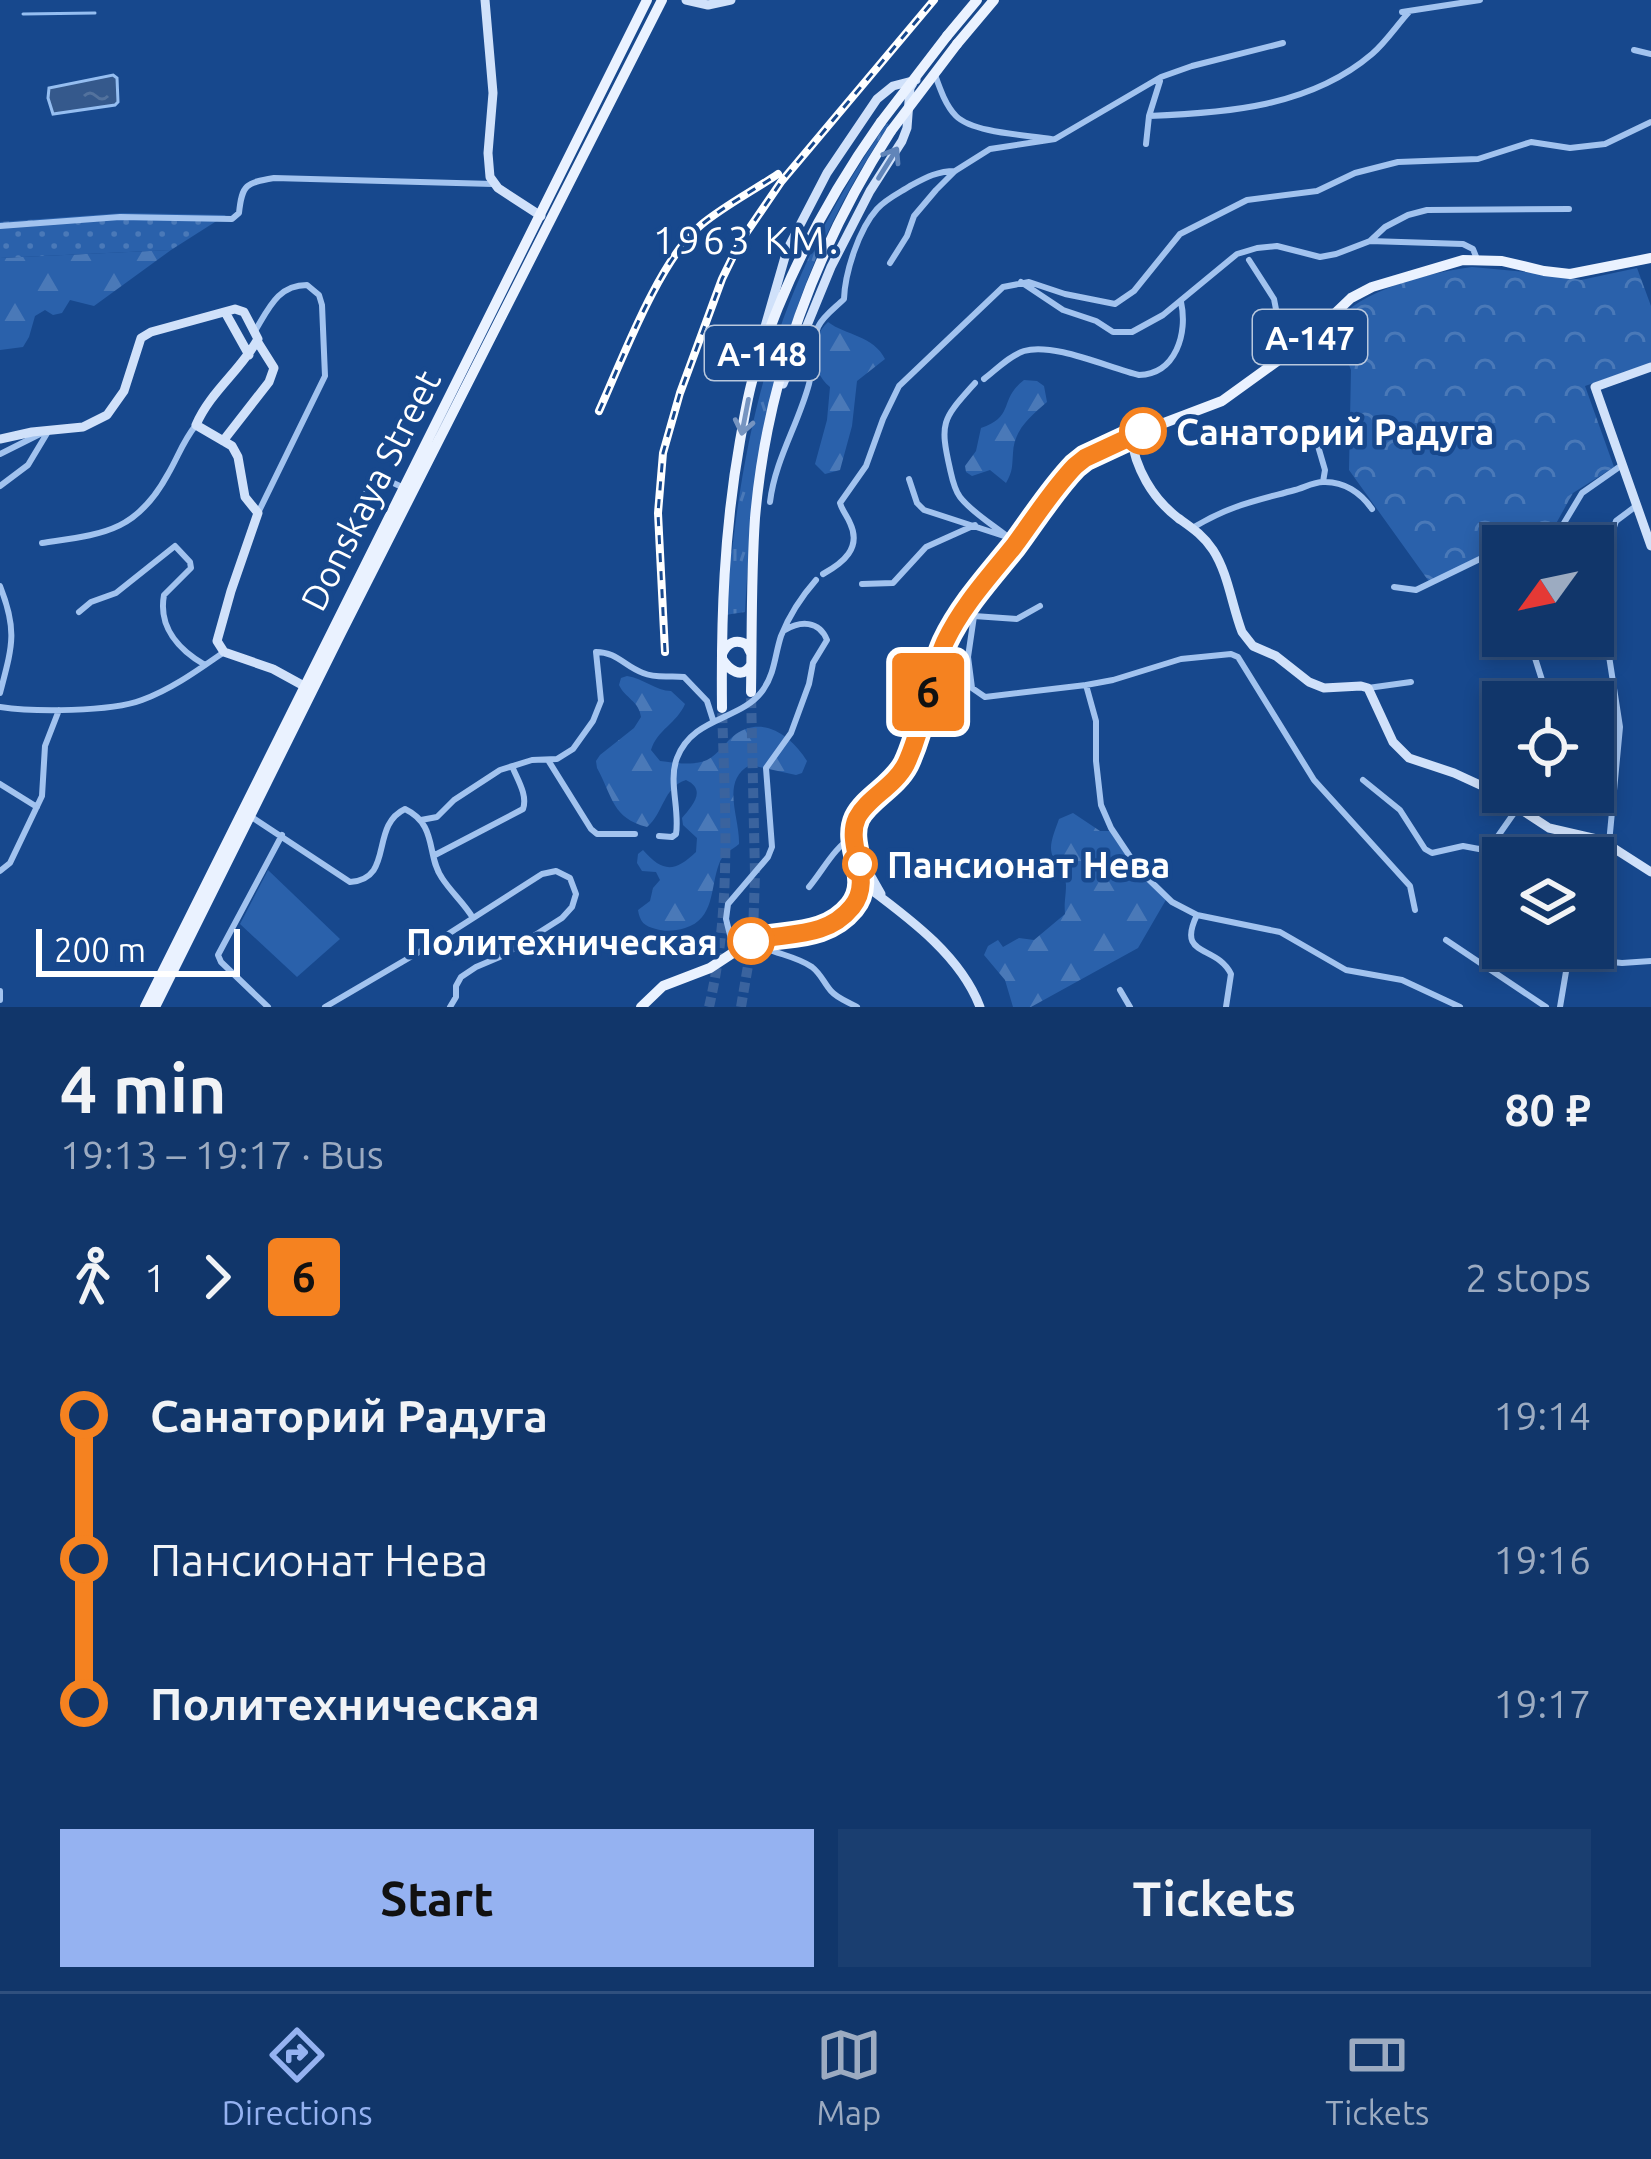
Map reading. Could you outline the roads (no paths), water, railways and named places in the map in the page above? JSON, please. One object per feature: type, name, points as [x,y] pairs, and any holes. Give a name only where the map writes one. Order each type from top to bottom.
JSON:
[{"type":"main road","name":"Donskaya Street","points":[[155,1007],[647,0]]},
{"type":"main road","points":[[309,688],[526,271],[599,119],[665,0]]},
{"type":"main road","name":"А-148","points":[[751,692],[756,514],[784,361],[809,285],[886,127],[980,0]]},
{"type":"main road","name":"А-148","points":[[722,709],[721,610],[734,476],[753,380],[783,296],[839,183],[994,0]]},
{"type":"main road","name":"А-147","points":[[855,835],[858,816],[905,765],[937,662],[1013,541],[1085,458],[1212,406],[1309,339],[1360,292],[1441,265],[1477,259],[1570,274],[1651,258]]},
{"type":"main road","points":[[740,641],[749,647],[752,660],[749,670],[739,673],[722,657],[729,644],[740,641]]},
{"type":"main road","name":"Donskaya Street","points":[[146,1007],[309,688]]},
{"type":"main road","points":[[640,1007],[663,986],[710,968],[756,939],[815,932],[832,924],[853,906],[862,884],[855,835]]},
{"type":"street","points":[[485,0],[493,93],[488,153],[493,184]]},
{"type":"street","points":[[686,0],[708,5],[725,2]]},
{"type":"street","points":[[913,84],[980,0]]},
{"type":"street","points":[[1149,116],[1264,106],[1315,88],[1354,67],[1379,47],[1406,12],[1480,0]]},
{"type":"street","points":[[890,263],[914,216],[955,171],[994,147],[1055,139],[1161,77],[1283,43]]},
{"type":"street","points":[[1634,50],[1651,54]]},
{"type":"street","points":[[929,64],[951,110],[961,120],[1055,139]]},
{"type":"street","points":[[1146,144],[1161,77]]},
{"type":"street","name":"А-148","points":[[753,380],[760,339],[787,250],[827,173],[877,99],[893,86],[913,84],[902,141],[831,267],[770,424]]},
{"type":"street","points":[[659,836],[676,834],[677,758],[702,727],[741,709],[763,691],[797,603],[819,577],[852,551],[850,522],[840,503],[866,466],[896,390],[986,300],[1009,284],[1032,282],[1115,304],[1134,291],[1180,234],[1247,200],[1317,191],[1354,173],[1398,162],[1478,159],[1531,142],[1570,148],[1606,144],[1651,122]]},
{"type":"street","points":[[770,502],[773,477],[811,381],[819,326],[844,299],[851,261],[868,224],[893,196],[936,173],[955,171]]},
{"type":"street","points":[[0,226],[120,218],[232,219],[239,213],[247,186],[274,178],[493,184],[541,216]]},
{"type":"street","points":[[1370,241],[1385,227],[1427,210],[1569,209]]},
{"type":"street","points":[[1021,283],[1063,310],[1118,333],[1149,325],[1244,251],[1277,246],[1326,256],[1370,241],[1463,244],[1474,249],[1477,259]]},
{"type":"street","points":[[1249,260],[1274,299],[1288,352]]},
{"type":"street","points":[[42,543],[102,534],[142,511],[206,406],[249,355],[254,331],[278,294],[290,286],[307,285],[322,304],[325,376],[257,513],[218,641],[224,652],[309,688]]},
{"type":"street","points":[[984,379],[1019,352],[1033,349],[1151,374],[1164,366],[1179,345],[1185,322],[1181,302]]},
{"type":"street","points":[[0,439],[83,427],[107,415],[124,391],[145,335],[240,310],[274,368],[269,382],[223,441]]},
{"type":"street","points":[[225,312],[249,355]]},
{"type":"street","points":[[1651,367],[1595,387],[1651,546]]},
{"type":"street","points":[[975,382],[951,410],[943,426],[943,440],[960,497],[1013,541]]},
{"type":"street","points":[[196,425],[232,446],[245,497],[257,513]]},
{"type":"street","points":[[0,454],[49,430]]},
{"type":"street","points":[[0,486],[28,465],[49,430]]},
{"type":"street","points":[[1313,430],[1325,470],[1323,482]]},
{"type":"street","points":[[1131,436],[1144,478],[1166,507],[1194,527],[1218,559],[1242,632],[1253,646],[1276,656],[1316,686],[1368,688],[1411,682]]},
{"type":"street","points":[[1562,525],[1596,481],[1622,465]]},
{"type":"street","points":[[356,512],[376,475],[405,488]]},
{"type":"street","points":[[909,479],[924,510],[1013,541]]},
{"type":"street","points":[[1194,527],[1244,502],[1323,482],[1356,491],[1372,509]]},
{"type":"street","points":[[1610,837],[1620,727],[1608,652],[1611,536],[1616,521],[1638,505]]},
{"type":"street","points":[[862,584],[896,582],[926,547],[975,525]]},
{"type":"street","points":[[79,613],[91,602],[116,593],[175,546],[191,568],[164,595],[163,615],[182,651],[205,665]]},
{"type":"street","points":[[1394,587],[1416,590],[1482,558]]},
{"type":"street","points":[[0,586],[12,618],[13,644],[0,693]]},
{"type":"street","points":[[1040,606],[1017,619],[969,612],[968,671],[976,693],[995,698],[1113,680],[1181,659],[1238,657],[1313,780],[1410,886],[1415,910]]},
{"type":"street","points":[[734,951],[726,909],[772,848],[766,769],[791,733],[813,663],[827,640],[824,632],[809,623],[784,630]]},
{"type":"street","points":[[1238,657],[1253,646]]},
{"type":"street","points":[[0,707],[135,703],[179,682],[224,652]]},
{"type":"street","points":[[421,820],[436,817],[454,800],[512,766],[562,758],[573,749],[598,712],[602,693],[596,652],[614,655],[644,674],[680,674],[707,700],[713,720]]},
{"type":"street","points":[[1086,685],[1096,721],[1101,805],[1139,870],[1158,890],[1197,915],[1280,932],[1340,968],[1402,980],[1460,1007]]},
{"type":"street","points":[[1368,688],[1403,754],[1482,787]]},
{"type":"street","points":[[0,871],[10,863],[37,807],[48,734],[60,708]]},
{"type":"street","points":[[548,760],[597,834],[635,834]]},
{"type":"street","points":[[435,855],[523,809],[512,766]]},
{"type":"street","points":[[1363,781],[1400,810],[1432,853],[1491,846],[1514,813]]},
{"type":"street","points":[[0,784],[37,807]]},
{"type":"street","points":[[250,816],[350,882],[362,880],[376,868],[384,832],[393,815],[405,809],[421,820],[440,874],[473,918]]},
{"type":"street","points":[[1529,813],[1549,828],[1590,837]]},
{"type":"street","points":[[268,1007],[218,955],[282,835]]},
{"type":"street","points":[[809,887],[855,835]]},
{"type":"street","points":[[1614,848],[1651,872]]},
{"type":"street","points":[[857,850],[889,903]]},
{"type":"street","points":[[332,1005],[550,871],[565,874],[575,894],[568,913],[461,977],[451,1007]]},
{"type":"street","points":[[862,884],[934,941],[980,1007]]},
{"type":"street","points":[[853,906],[868,898],[889,903]]},
{"type":"street","points":[[1197,915],[1191,927],[1193,945],[1222,960],[1231,974],[1226,1007]]},
{"type":"street","points":[[756,939],[761,948],[808,965],[835,995],[857,1007]]},
{"type":"street","points":[[1446,940],[1546,1007]]},
{"type":"street","points":[[1614,963],[1651,961]]},
{"type":"street","points":[[1560,1007],[1567,969]]},
{"type":"street","points":[[1120,990],[1130,1007]]},
{"type":"water","points":[[117,78],[115,105],[53,114],[49,88]]},
{"type":"waterway","points":[[23,14],[95,13]]},
{"type":"tunnel","points":[[741,1007],[753,936],[755,874],[751,693]]},
{"type":"tunnel","points":[[709,1007],[724,896],[722,708]]},
{"type":"railway","points":[[665,652],[658,513],[663,453],[722,279],[740,242],[781,182],[934,0]]},
{"type":"railway","points":[[599,411],[643,312],[686,241],[710,218],[778,174]]},
{"type":"place","name":"Санаторий Радуга","points":[[1143,431]]},
{"type":"place","name":"Пансионат Нева","points":[[860,864]]},
{"type":"place","name":"Политехническая","points":[[751,941]]},
{"type":"district","name":"1963 КМ.","points":[[747,239]]}]
